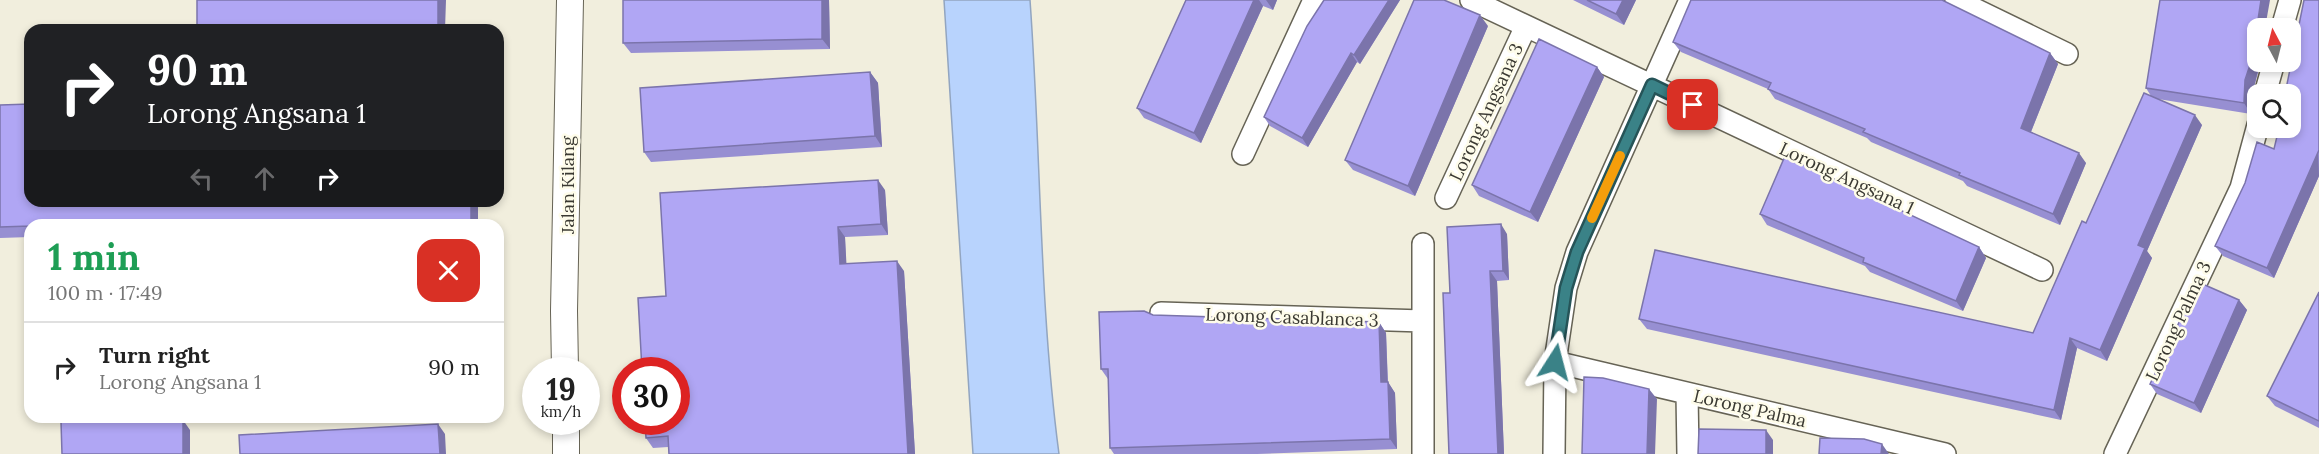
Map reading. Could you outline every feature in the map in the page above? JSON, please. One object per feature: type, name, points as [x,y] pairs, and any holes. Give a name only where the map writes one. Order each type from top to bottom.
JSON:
[{"type":"street","name":"Jalan Kilang","points":[[565,357],[570,0]]},
{"type":"street","points":[[1243,153],[1314,0]]},
{"type":"street","name":"Lorong Angsana 1","points":[[1471,0],[2042,270]]},
{"type":"street","points":[[1554,454],[1555,362],[1566,288],[1577,252],[1690,0]]},
{"type":"street","points":[[1956,0],[2067,54]]},
{"type":"street","points":[[2285,18],[2290,0]]},
{"type":"street","name":"Lorong Angsana 3","points":[[1446,198],[1526,26]]},
{"type":"street","name":"Lorong Palma 3","points":[[2115,454],[2241,188],[2254,138]]},
{"type":"street","points":[[1423,244],[1423,454]]},
{"type":"street","name":"Lorong Casablanca 3","points":[[1161,313],[1423,321]]},
{"type":"street","name":"Lorong Palma","points":[[1555,362],[1938,453]]},
{"type":"street","points":[[1687,394],[1688,454]]},
{"type":"street","points":[[566,435],[566,454]]},
{"type":"water","points":[[944,0],[1030,0],[1044,284],[1052,398],[1059,454],[973,454]]},
{"type":"building","points":[[197,0],[438,0],[438,24],[197,24]]},
{"type":"building","points":[[623,0],[822,0],[822,39],[623,43]]},
{"type":"building","points":[[1186,0],[1254,0],[1194,133],[1137,108]]},
{"type":"building","points":[[1324,0],[1389,0],[1354,55],[1351,53],[1302,138],[1264,117],[1307,26]]},
{"type":"building","points":[[1414,0],[1444,0],[1480,15],[1408,186],[1345,160]]},
{"type":"building","points":[[1587,0],[1623,0],[1616,14]]},
{"type":"building","points":[[1691,0],[1942,0],[2050,53],[2021,128],[2079,153],[2053,214],[1863,132],[1865,129],[1768,89],[1771,83],[1673,42]]},
{"type":"building","points":[[2160,0],[2261,0],[2258,18],[2247,18],[2248,72],[2244,103],[2146,88]]},
{"type":"building","points":[[2304,0],[2319,0],[2319,150],[2267,268],[2215,246],[2245,183],[2257,142],[2274,149],[2277,138],[2301,138],[2301,84],[2287,84],[2289,72],[2301,72],[2300,18]]},
{"type":"building","points":[[1539,39],[1597,67],[1530,212],[1472,185]]},
{"type":"building","points":[[870,72],[875,136],[644,152],[640,88]]},
{"type":"building","points":[[2144,93],[2195,115],[2138,245],[2145,248],[2100,350],[2070,338],[2054,410],[1639,319],[1655,250],[2033,333],[2082,221],[2086,223]]},
{"type":"building","points":[[24,104],[24,207],[471,207],[471,219],[24,219],[24,226],[0,227],[0,105]]},
{"type":"building","points":[[1785,156],[1979,247],[1956,301],[1863,262],[1864,258],[1760,214]]},
{"type":"building","points":[[878,180],[881,224],[838,227],[840,264],[897,261],[908,454],[669,454],[668,436],[646,438],[646,435],[690,435],[690,357],[641,357],[638,298],[666,296],[660,193]]},
{"type":"building","points":[[1501,224],[1503,271],[1490,271],[1498,454],[1449,454],[1443,293],[1450,293],[1447,227]]},
{"type":"building","points":[[2198,282],[2239,300],[2194,403],[2150,384]]},
{"type":"building","points":[[2319,292],[2319,421],[2267,396]]},
{"type":"building","points":[[1144,311],[1153,315],[1379,322],[1381,382],[1388,382],[1390,439],[1110,448],[1108,369],[1101,369],[1099,312]]},
{"type":"building","points":[[1584,377],[1603,378],[1649,389],[1647,454],[1582,454]]},
{"type":"building","points":[[61,423],[183,423],[183,454],[62,454]]},
{"type":"building","points":[[438,424],[440,454],[240,454],[239,435]]},
{"type":"building","points":[[1699,429],[1766,430],[1766,454],[1698,454]]},
{"type":"building","points":[[1820,438],[1864,439],[1882,444],[1881,454],[1819,454]]},
{"type":"slow traffic","points":[[1592,218],[1620,156]]},
{"type":"route","points":[[1555,362],[1566,288],[1577,252],[1652,85],[1693,105]]}]
